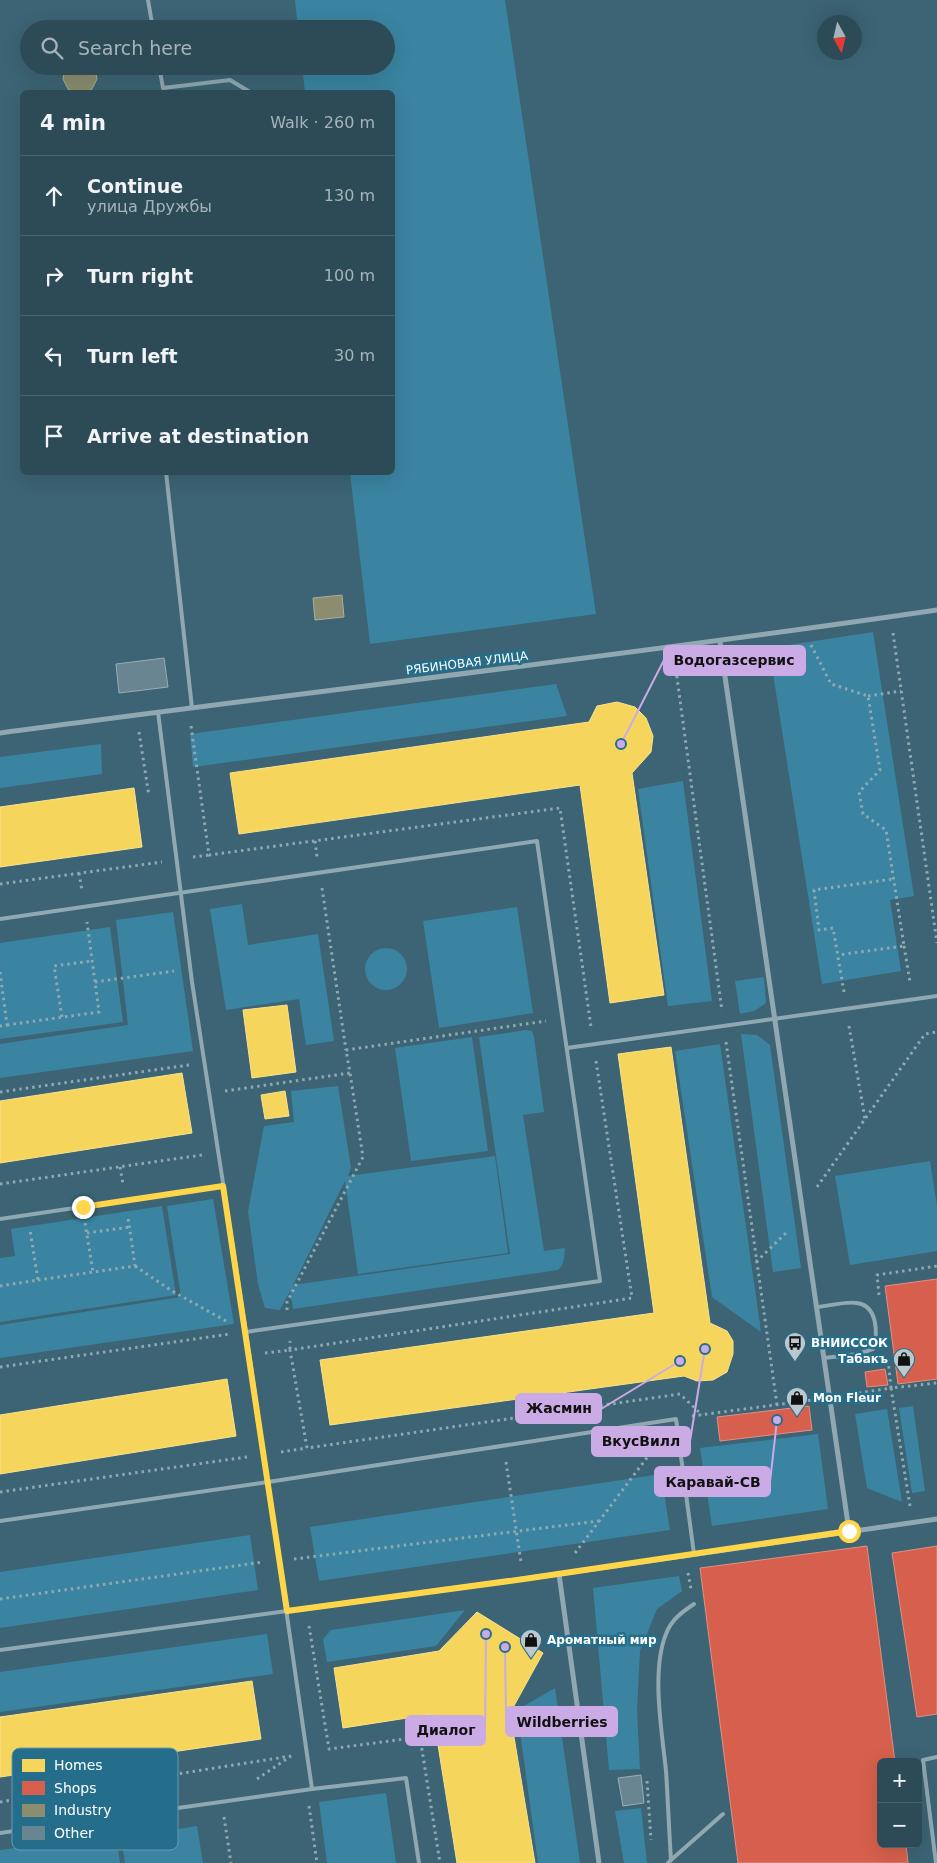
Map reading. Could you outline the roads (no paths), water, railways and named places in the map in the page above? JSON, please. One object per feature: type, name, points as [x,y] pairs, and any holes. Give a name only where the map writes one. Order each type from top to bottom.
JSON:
[{"type":"street","name":"РЯБИНОВАЯ УЛИЦА","points":[[0,733],[720,642],[937,610]]},
{"type":"street","points":[[720,642],[849,1531]]},
{"type":"street","points":[[287,1611],[937,1519]]},
{"type":"street","points":[[559,1574],[599,1863]]},
{"type":"lane","points":[[148,0],[151,20]]},
{"type":"lane","points":[[161,75],[163,88],[230,80],[247,90]]},
{"type":"lane","points":[[166,475],[192,708]]},
{"type":"lane","points":[[158,712],[204,1062],[280,1560],[312,1789]]},
{"type":"lane","points":[[0,919],[537,841],[600,1280],[246,1332]]},
{"type":"lane","points":[[567,1048],[937,996]]},
{"type":"lane","points":[[0,1219],[223,1186]]},
{"type":"lane","points":[[817,1307],[857,1303],[867,1308],[874,1318],[877,1337],[873,1350],[824,1358]]},
{"type":"lane","points":[[0,1521],[268,1482],[676,1418],[694,1554]]},
{"type":"lane","points":[[669,1861],[666,1773],[660,1721],[660,1656],[666,1633],[678,1614],[694,1604]]},
{"type":"lane","points":[[0,1650],[287,1611]]},
{"type":"lane","points":[[936,1863],[923,1760],[937,1758]]},
{"type":"lane","points":[[178,1808],[406,1778],[419,1863]]},
{"type":"lane","points":[[669,1861],[724,1814]]},
{"type":"place","name":"Водогазсервис","points":[[621,744]]},
{"type":"place","name":"ВкусВилл","points":[[705,1349]]},
{"type":"place","name":"Жасмин","points":[[680,1361]]},
{"type":"place","name":"ВНИИССОК","points":[[795,1362]]},
{"type":"place","name":"Табакъ","points":[[904,1378]]},
{"type":"place","name":"Mon Fleur","points":[[797,1417]]},
{"type":"place","name":"Каравай-СВ","points":[[777,1420]]},
{"type":"place","name":"Диалог","points":[[486,1634]]},
{"type":"place","name":"Wildberries","points":[[505,1647]]},
{"type":"place","name":"Ароматный мир","points":[[531,1659]]}]
